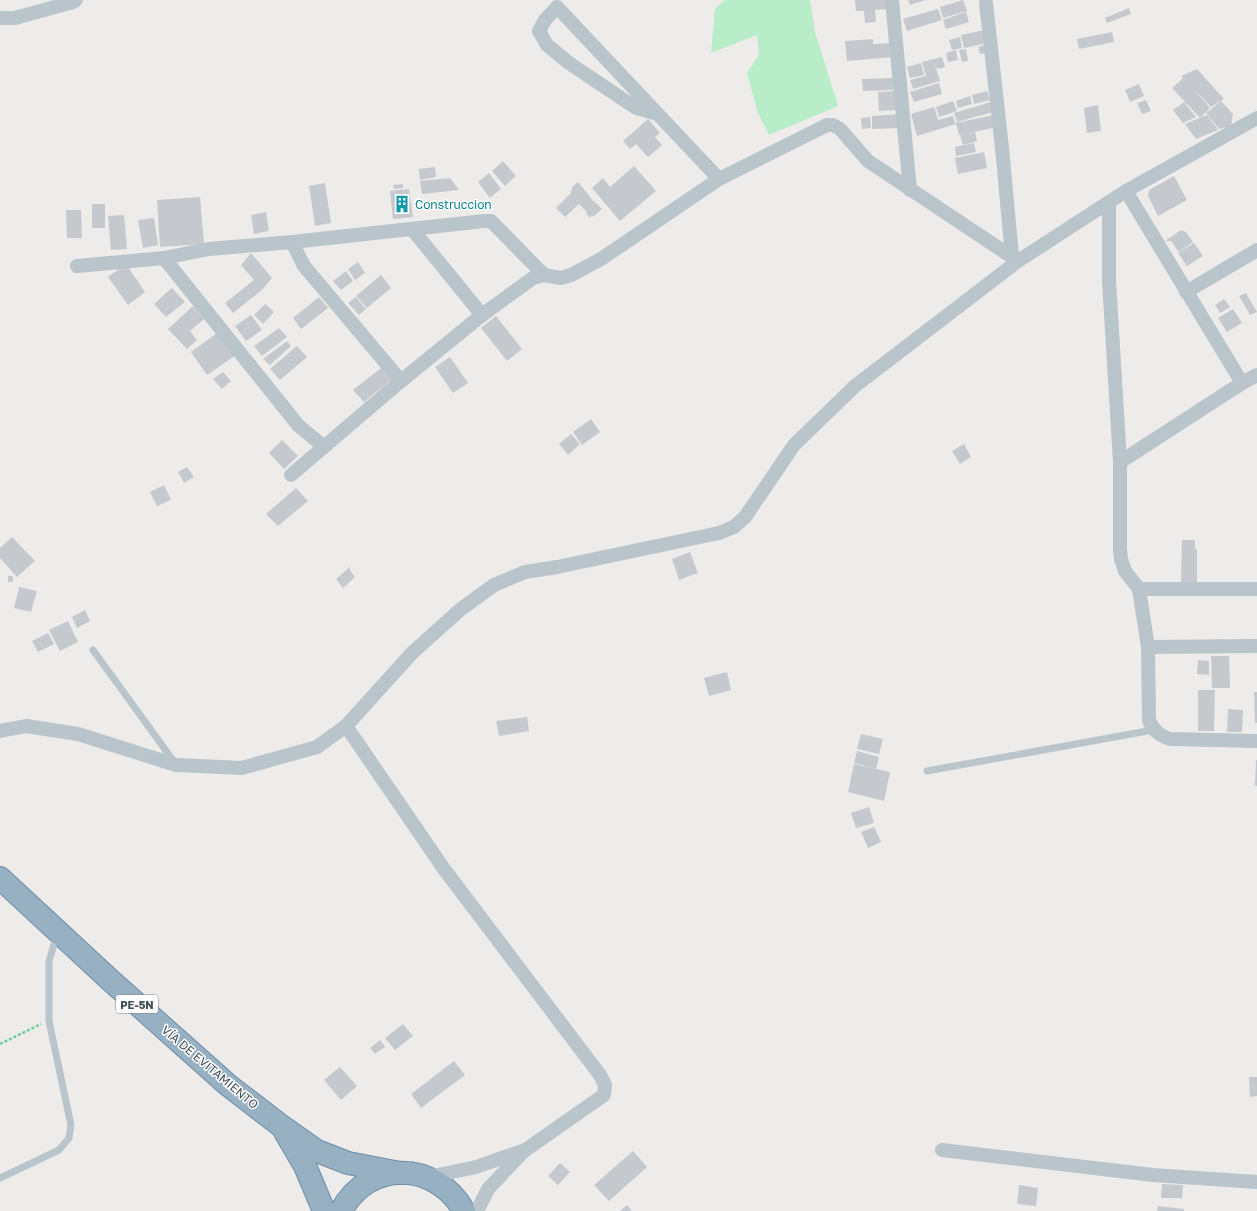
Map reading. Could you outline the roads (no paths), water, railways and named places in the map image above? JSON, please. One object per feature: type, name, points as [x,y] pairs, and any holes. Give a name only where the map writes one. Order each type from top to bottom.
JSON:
[{"type":"highway","name":"VÍA DE EVITAMIENTO","points":[[0,878],[109,979],[228,1085],[280,1125],[317,1151],[348,1163],[400,1173]]},
{"type":"highway","name":"VÍA DE EVITAMIENTO","points":[[280,1125],[305,1166],[324,1211]]},
{"type":"highway","points":[[341,1211],[351,1195],[370,1181],[380,1176],[400,1173],[410,1173],[428,1177],[440,1183],[459,1202],[464,1211]]},
{"type":"street","points":[[0,18],[15,18],[76,0]]},
{"type":"street","points":[[892,0],[910,190]]},
{"type":"street","points":[[986,3],[1015,259]]},
{"type":"street","points":[[658,114],[636,108],[599,85],[563,59],[547,45],[539,31],[545,20],[557,7],[658,114],[719,179]]},
{"type":"street","points":[[0,731],[26,726],[78,734],[176,765],[242,768],[317,747],[346,726],[412,654],[461,609],[494,585],[525,572],[557,567],[712,535],[734,527],[745,516],[794,445],[855,386],[1015,259],[1109,203],[1126,191],[1257,118]]},
{"type":"street","points":[[291,475],[401,381],[482,316],[533,278],[544,275],[561,278],[571,275],[601,259],[719,179],[827,125],[833,125],[840,129],[868,161],[1015,259]]},
{"type":"street","points":[[1126,191],[1242,383]]},
{"type":"street","points":[[1109,203],[1109,281],[1120,462],[1122,559],[1125,571],[1139,589],[1148,647],[1149,721],[1153,730],[1170,739],[1257,741]]},
{"type":"street","points":[[77,266],[164,258],[208,249],[292,242],[491,221],[544,275]]},
{"type":"street","points":[[412,229],[482,316]]},
{"type":"street","points":[[292,242],[304,266],[401,381]]},
{"type":"street","points":[[1186,292],[1257,250]]},
{"type":"street","points":[[164,258],[298,425],[324,447]]},
{"type":"street","points":[[1120,462],[1242,383],[1257,375]]},
{"type":"street","points":[[1139,589],[1257,589]]},
{"type":"street","points":[[1148,647],[1257,646]]},
{"type":"street","points":[[346,726],[444,869],[596,1069],[605,1085],[604,1095],[524,1151],[488,1189],[477,1211]]},
{"type":"street","points":[[942,1150],[1152,1175],[1257,1182]]},
{"type":"street","points":[[428,1177],[476,1167],[524,1151]]},
{"type":"lane","points":[[93,650],[176,765]]},
{"type":"lane","points":[[927,771],[1153,730]]},
{"type":"lane","points":[[0,1178],[60,1150],[69,1138],[70,1125],[49,1021],[49,961],[58,931]]},
{"type":"place","name":"Construccion","points":[[402,204]]}]
